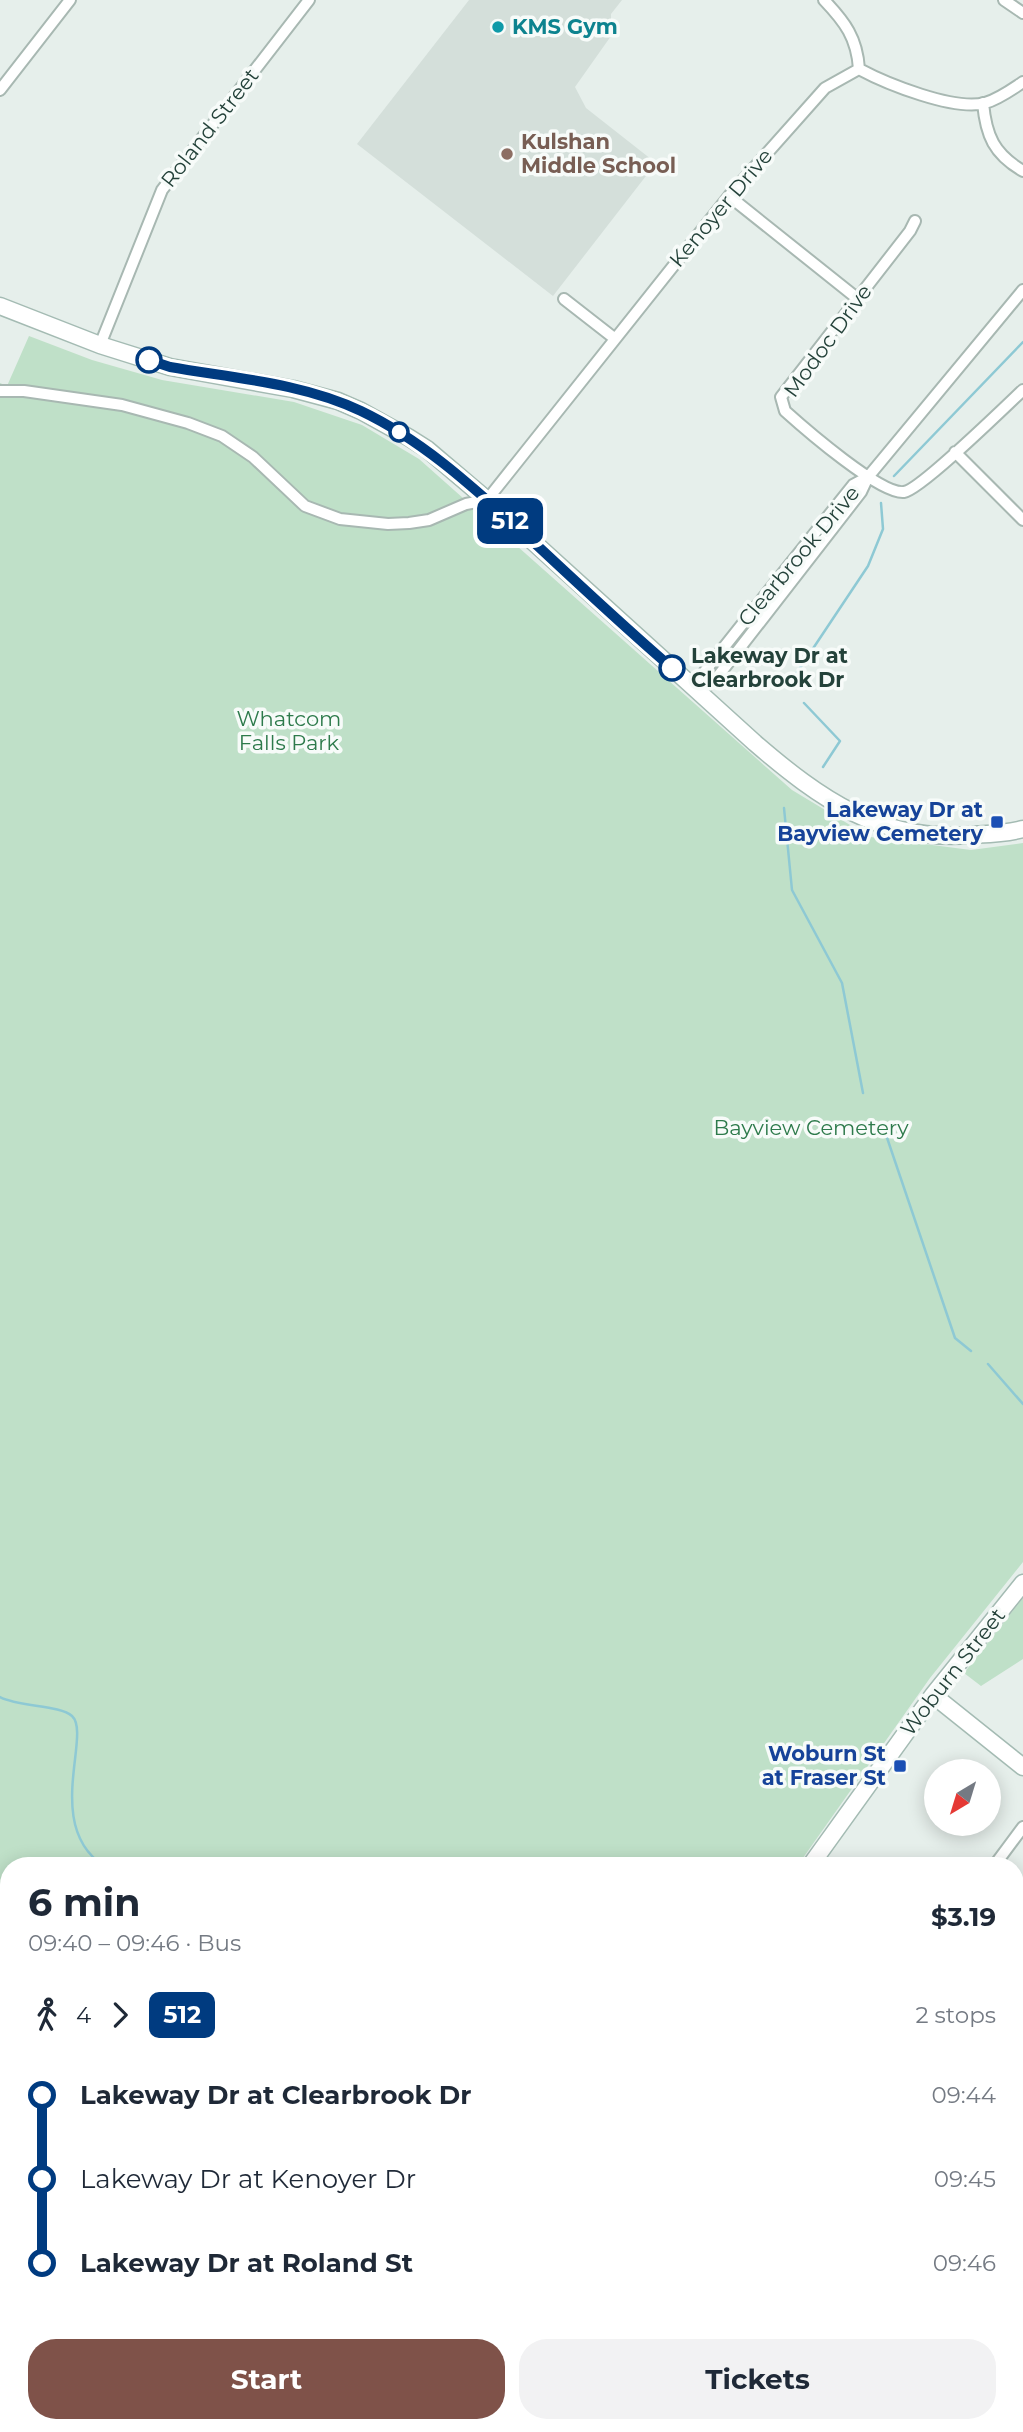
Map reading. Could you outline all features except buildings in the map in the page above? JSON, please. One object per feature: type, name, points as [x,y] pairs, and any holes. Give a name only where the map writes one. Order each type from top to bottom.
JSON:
[{"type":"main road","points":[[0,306],[100,345],[170,367],[293,389],[361,411],[426,449],[487,500],[790,774],[827,800],[866,821],[914,833],[950,837],[999,834],[1023,828]]},
{"type":"main road","name":"Woburn Street","points":[[816,1857],[933,1695],[1023,1583]]},
{"type":"main road","points":[[933,1695],[1023,1767]]},
{"type":"street","points":[[0,90],[69,0]]},
{"type":"street","name":"Roland Street","points":[[100,345],[162,190],[309,0]]},
{"type":"street","points":[[824,0],[843,20],[858,48],[859,69],[878,79],[949,102],[967,105],[999,97],[1023,82]]},
{"type":"street","points":[[1004,0],[1023,13]]},
{"type":"street","name":"Kenoyer Drive","points":[[487,500],[729,196],[825,88],[859,69]]},
{"type":"street","points":[[983,103],[985,127],[991,141],[1010,164],[1023,171]]},
{"type":"street","points":[[729,196],[858,299]]},
{"type":"street","name":"Modoc Drive","points":[[868,477],[785,411],[781,397],[915,221]]},
{"type":"street","name":"Clearbrook Drive","points":[[699,691],[715,680],[862,492],[868,477],[1023,290]]},
{"type":"street","points":[[564,299],[614,338]]},
{"type":"street","points":[[868,477],[892,491],[906,492],[918,485],[1023,390]]},
{"type":"street","points":[[0,391],[24,391],[122,405],[188,423],[231,440],[253,457],[304,506],[340,519],[388,523],[419,522],[466,504],[487,500]]},
{"type":"street","points":[[955,452],[1023,520]]},
{"type":"street","points":[[1001,1857],[1023,1827]]},
{"type":"shaded area","name":"Kulshan Middle School","points":[[469,0],[622,0],[611,14],[611,36],[575,87],[586,108],[656,163],[553,296],[357,144]]},
{"type":"green space","points":[[29,336],[92,360],[162,380],[294,402],[362,425],[419,459],[792,790],[870,837],[971,850],[1023,843],[1023,1562],[930,1678],[804,1857],[0,1857],[0,383],[7,386]]},
{"type":"green space","points":[[1023,1598],[1023,1659],[981,1686],[964,1673]]},
{"type":"waterway","points":[[894,476],[1023,342]]},
{"type":"waterway","points":[[796,674],[868,566],[883,529],[881,503]]},
{"type":"waterway","points":[[804,703],[840,741],[823,767]]},
{"type":"waterway","points":[[784,808],[792,890],[842,983],[863,1093]]},
{"type":"waterway","points":[[882,1123],[955,1338],[971,1351]]},
{"type":"waterway","points":[[988,1364],[1023,1404]]},
{"type":"waterway","points":[[0,1697],[66,1712],[72,1716],[77,1726],[72,1806],[76,1828],[86,1849],[94,1857]]},
{"type":"bus line","name":"512","points":[[149,360],[170,367],[293,389],[338,401],[408,437],[487,500],[672,668]]},
{"type":"place","name":"KMS Gym","points":[[498,27]]},
{"type":"place","name":"Kulshan Middle School","points":[[507,154]]},
{"type":"place","name":"Lakeway Dr at Clearbrook Dr","points":[[672,668]]},
{"type":"place","name":"Lakeway Dr at Bayview Cemetery","points":[[997,822]]},
{"type":"place","name":"Woburn St at Fraser St","points":[[900,1766]]},
{"type":"park label","name":"Whatcom Falls Park","points":[[289,731]]},
{"type":"park label","name":"Bayview Cemetery","points":[[811,1128]]}]
